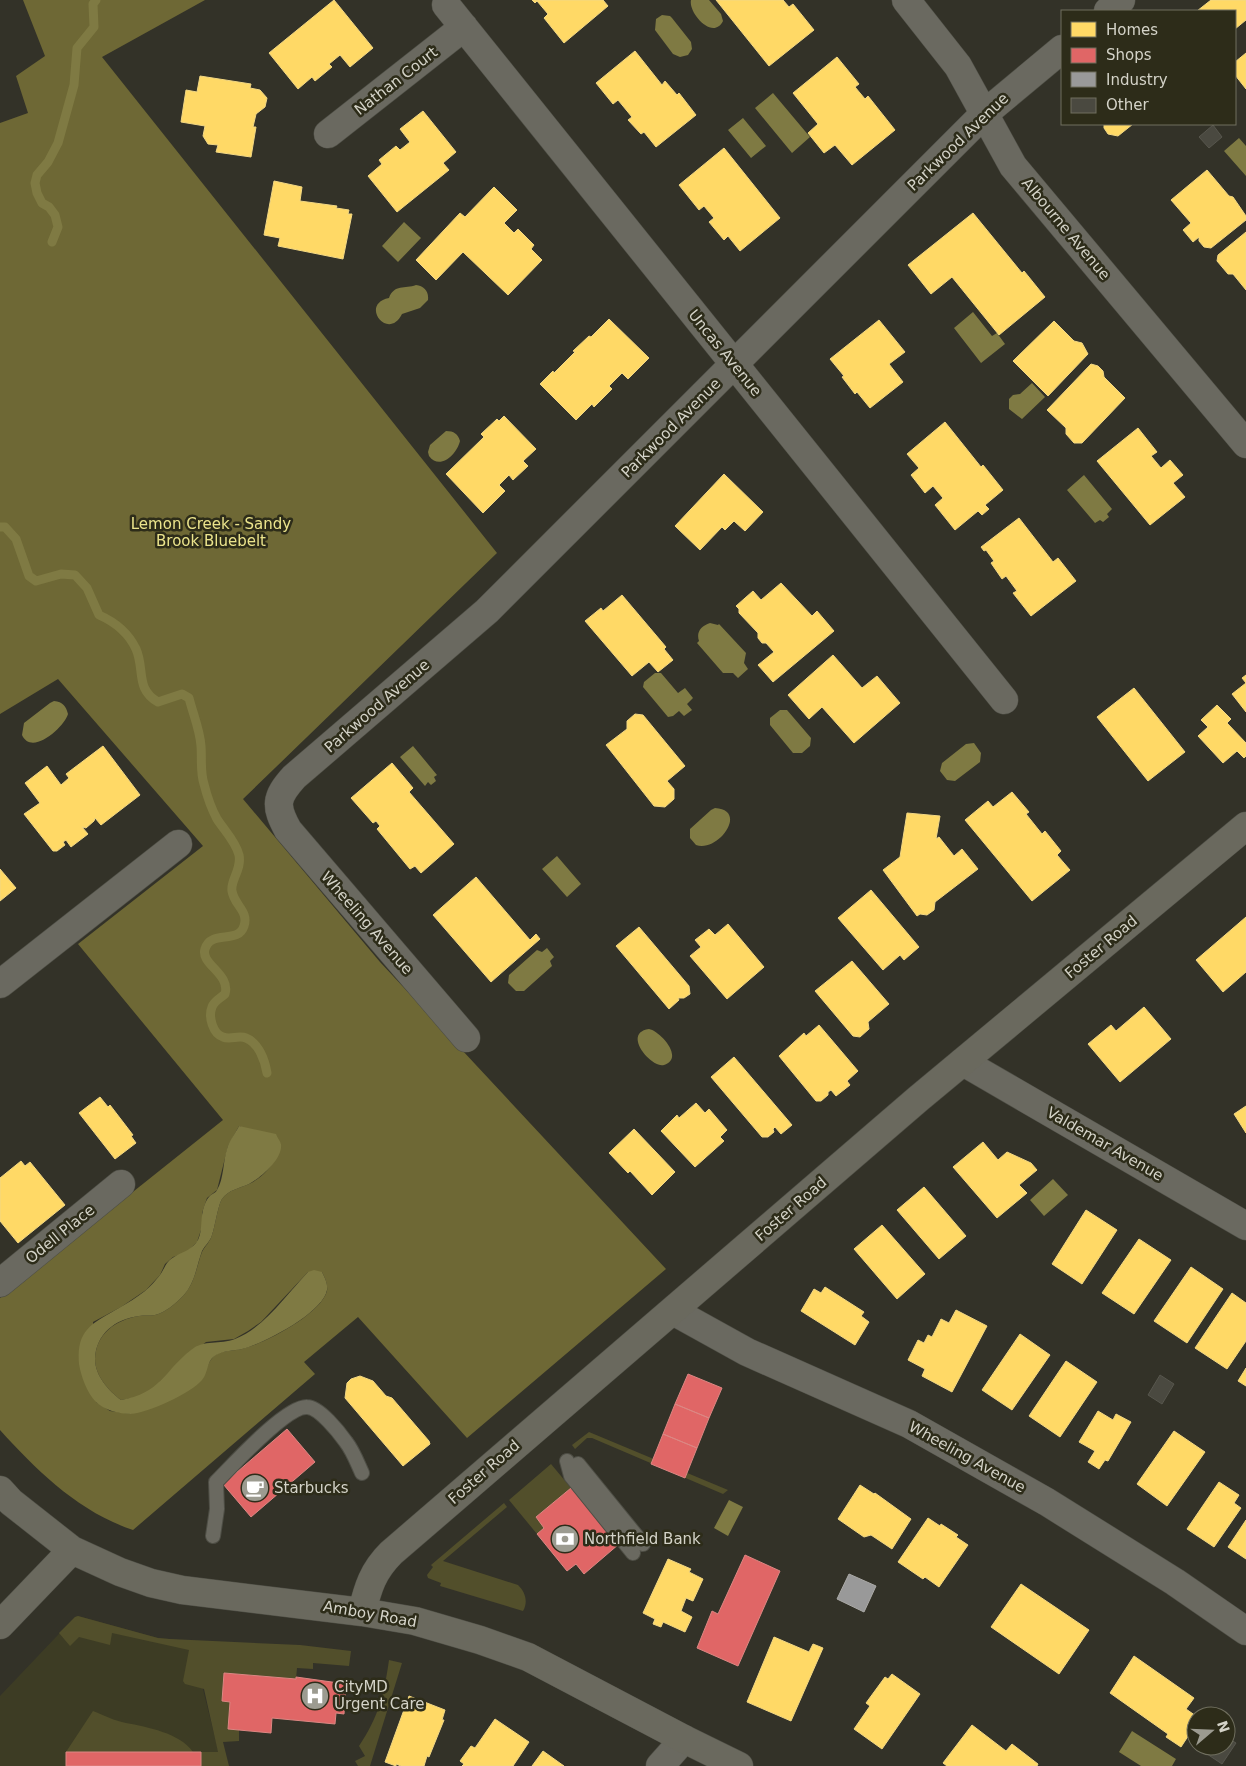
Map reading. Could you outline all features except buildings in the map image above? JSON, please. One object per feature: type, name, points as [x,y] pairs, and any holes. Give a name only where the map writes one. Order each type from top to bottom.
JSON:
[{"type":"street","name":"Albourne Avenue","points":[[906,0],[958,66],[1013,166],[1246,444]]},
{"type":"street","points":[[1109,10],[1121,0]]},
{"type":"street","name":"Uncas Avenue","points":[[446,5],[1004,700]]},
{"type":"street","name":"Nathan Court","points":[[328,134],[464,28]]},
{"type":"street","name":"Parkwood Avenue","points":[[277,803],[283,789],[294,777],[487,611],[984,114],[1061,50]]},
{"type":"street","name":"Wheeling Avenue","points":[[277,803],[280,816],[288,830],[466,1038]]},
{"type":"street","name":"Foster Road","points":[[362,1612],[369,1584],[380,1564],[391,1553],[963,1062],[1246,826]]},
{"type":"street","points":[[0,984],[178,844]]},
{"type":"street","name":"Valdemar Avenue","points":[[963,1062],[1246,1226]]},
{"type":"street","name":"Odell Place","points":[[0,1283],[121,1184]]},
{"type":"street","name":"Wheeling Avenue","points":[[673,1311],[747,1352],[909,1424],[1047,1502],[1175,1582],[1246,1631]]},
{"type":"street","name":"Amboy Road","points":[[0,1490],[10,1502],[72,1550],[143,1581],[182,1590],[362,1612],[415,1621],[480,1640],[528,1657],[738,1766]]},
{"type":"street","points":[[0,1625],[72,1550]]},
{"type":"street","points":[[660,1766],[684,1739]]},
{"type":"lane","points":[[213,1536],[217,1509],[216,1482],[276,1423],[296,1409],[307,1407],[315,1410],[325,1418],[346,1442],[362,1473]]},
{"type":"lane","points":[[572,1462],[638,1549]]},
{"type":"shaded area","points":[[691,0],[709,0],[721,14],[723,21],[719,26],[708,27],[693,12]]},
{"type":"shaded area","points":[[662,15],[670,16],[691,42],[692,49],[688,55],[680,57],[673,54],[655,30],[656,19]]},
{"type":"shaded area","points":[[773,93],[810,137],[792,153],[755,108]]},
{"type":"shaded area","points":[[743,118],[766,146],[751,158],[728,130]]},
{"type":"shaded area","points":[[1239,138],[1246,146],[1246,176],[1224,151]]},
{"type":"shaded area","points":[[404,222],[421,238],[398,262],[382,246]]},
{"type":"shaded area","points":[[416,285],[424,288],[428,294],[428,300],[420,308],[402,314],[396,322],[390,324],[384,323],[379,319],[376,307],[380,302],[389,298],[397,289]]},
{"type":"shaded area","points":[[973,312],[992,336],[997,333],[1005,344],[981,363],[954,328]]},
{"type":"shaded area","points":[[1032,383],[1045,397],[1022,419],[1009,409],[1009,399],[1013,395],[1020,394]]},
{"type":"shaded area","points":[[446,431],[455,433],[460,441],[448,459],[438,462],[429,456],[428,452],[430,445]]},
{"type":"shaded area","points":[[1084,475],[1112,509],[1107,514],[1109,517],[1103,522],[1100,520],[1095,523],[1067,490]]},
{"type":"shaded area","points":[[710,623],[719,624],[746,653],[744,663],[748,669],[738,678],[733,673],[723,673],[697,643],[700,630]]},
{"type":"shaded area","points":[[655,673],[661,673],[678,693],[685,688],[693,698],[687,704],[692,710],[684,716],[679,711],[673,716],[668,717],[643,687],[644,682]]},
{"type":"shaded area","points":[[54,701],[62,703],[65,707],[68,714],[66,719],[48,737],[33,743],[27,741],[22,735],[24,723]]},
{"type":"shaded area","points":[[780,710],[787,710],[811,738],[810,746],[802,753],[793,753],[770,725],[770,718]]},
{"type":"shaded area","points":[[974,743],[981,753],[980,762],[955,781],[947,780],[940,771],[942,763],[966,744]]},
{"type":"shaded area","points":[[413,746],[437,775],[434,777],[436,781],[431,785],[428,782],[425,786],[400,757]]},
{"type":"shaded area","points":[[715,808],[725,810],[729,816],[730,823],[721,837],[713,843],[705,846],[696,845],[690,838],[690,829]]},
{"type":"shaded area","points":[[557,856],[581,884],[567,897],[542,869]]},
{"type":"shaded area","points":[[547,948],[554,957],[550,961],[552,966],[524,991],[516,991],[508,983],[509,975],[537,950],[542,952]]},
{"type":"shaded area","points":[[649,1029],[659,1034],[668,1045],[672,1057],[670,1062],[659,1065],[653,1062],[642,1050],[638,1043],[638,1037],[641,1032]]},
{"type":"shaded area","points":[[239,1126],[276,1134],[281,1144],[281,1150],[275,1162],[249,1184],[231,1191],[222,1199],[211,1237],[202,1251],[193,1281],[187,1291],[174,1305],[155,1315],[122,1320],[108,1329],[96,1350],[97,1371],[108,1388],[121,1400],[134,1397],[153,1387],[182,1358],[201,1344],[229,1341],[246,1334],[256,1327],[308,1272],[314,1270],[322,1272],[327,1288],[323,1299],[304,1317],[264,1341],[242,1349],[223,1352],[213,1357],[202,1380],[189,1391],[138,1413],[126,1414],[107,1409],[99,1405],[93,1398],[83,1379],[79,1364],[79,1352],[83,1335],[88,1328],[101,1318],[145,1291],[160,1275],[169,1261],[196,1243],[200,1236],[202,1214],[205,1205],[208,1198],[219,1186],[228,1146]]},
{"type":"shaded area","points":[[1053,1179],[1068,1195],[1044,1216],[1030,1200]]},
{"type":"shaded area","points":[[589,1432],[728,1490],[723,1494],[592,1438],[587,1438],[575,1449],[572,1445]]},
{"type":"shaded area","points":[[551,1464],[571,1488],[536,1517],[544,1528],[537,1534],[509,1500]]},
{"type":"shaded area","points":[[729,1500],[743,1507],[728,1536],[714,1528]]},
{"type":"shaded area","points":[[504,1503],[507,1507],[443,1561],[518,1585],[523,1591],[525,1598],[523,1611],[440,1586],[441,1583],[428,1578],[427,1575],[433,1567],[431,1565]]},
{"type":"shaded area","points":[[78,1616],[158,1638],[191,1641],[222,1766],[0,1766],[0,1696]]},
{"type":"shaded area","points":[[78,1616],[158,1638],[300,1645],[351,1651],[349,1666],[313,1663],[313,1669],[297,1668],[296,1679],[224,1673],[222,1701],[230,1702],[228,1729],[239,1730],[239,1741],[223,1742],[229,1766],[201,1766],[201,1752],[218,1752],[204,1689],[185,1684],[183,1681],[189,1650],[112,1633],[110,1645],[79,1637],[70,1646],[59,1633]]},
{"type":"shaded area","points":[[389,1660],[402,1663],[370,1766],[358,1766],[355,1761],[365,1756],[359,1746],[380,1705]]},
{"type":"shaded area","points":[[93,1711],[118,1721],[153,1729],[172,1736],[187,1745],[193,1752],[66,1752]]},
{"type":"shaded area","points":[[1132,1731],[1176,1759],[1172,1766],[1141,1766],[1119,1752]]},
{"type":"green space","name":"Lemon Creek - Sandy Brook Bluebelt","points":[[23,0],[205,0],[102,57],[497,553],[243,799],[380,962],[666,1269],[467,1438],[358,1317],[304,1362],[315,1374],[133,1530],[95,1513],[60,1489],[0,1430],[0,1298],[223,1120],[78,944],[203,846],[58,679],[0,714],[0,123],[28,113],[16,76],[45,56]],"holes":[[[239,1126],[281,1144],[277,1157],[265,1173],[249,1184],[231,1191],[222,1199],[211,1237],[202,1252],[193,1281],[183,1296],[163,1312],[155,1315],[130,1318],[108,1330],[103,1335],[96,1350],[97,1371],[108,1388],[121,1400],[138,1397],[152,1390],[177,1364],[206,1342],[234,1339],[261,1322],[308,1272],[322,1272],[327,1288],[323,1300],[303,1318],[277,1335],[252,1346],[217,1354],[207,1367],[131,1414],[110,1411],[96,1402],[93,1322],[121,1307],[146,1290],[160,1275],[165,1264],[173,1257],[187,1252],[197,1242],[202,1227],[202,1213],[207,1198],[217,1190],[228,1146]]]},
{"type":"waterway","points":[[52,242],[58,227],[55,215],[49,207],[42,203],[35,183],[37,175],[48,162],[58,143],[74,85],[77,48],[94,27],[93,4],[96,0]]},
{"type":"waterway","points":[[0,527],[5,527],[16,539],[29,576],[36,581],[61,574],[75,575],[87,588],[99,615],[120,628],[133,643],[139,656],[143,685],[151,697],[158,702],[182,694],[189,698],[199,734],[202,775],[208,797],[217,819],[233,841],[239,855],[239,865],[232,891],[245,916],[241,932],[236,935],[213,940],[208,943],[205,949],[207,960],[220,975],[226,987],[225,994],[212,1007],[211,1020],[214,1029],[219,1035],[226,1038],[243,1037],[251,1040],[263,1058],[267,1073]]},
{"type":"place","name":"Starbucks","points":[[255,1488]]},
{"type":"place","name":"Northfield Bank","points":[[565,1539]]},
{"type":"place","name":"CityMD Urgent Care","points":[[315,1696]]}]
